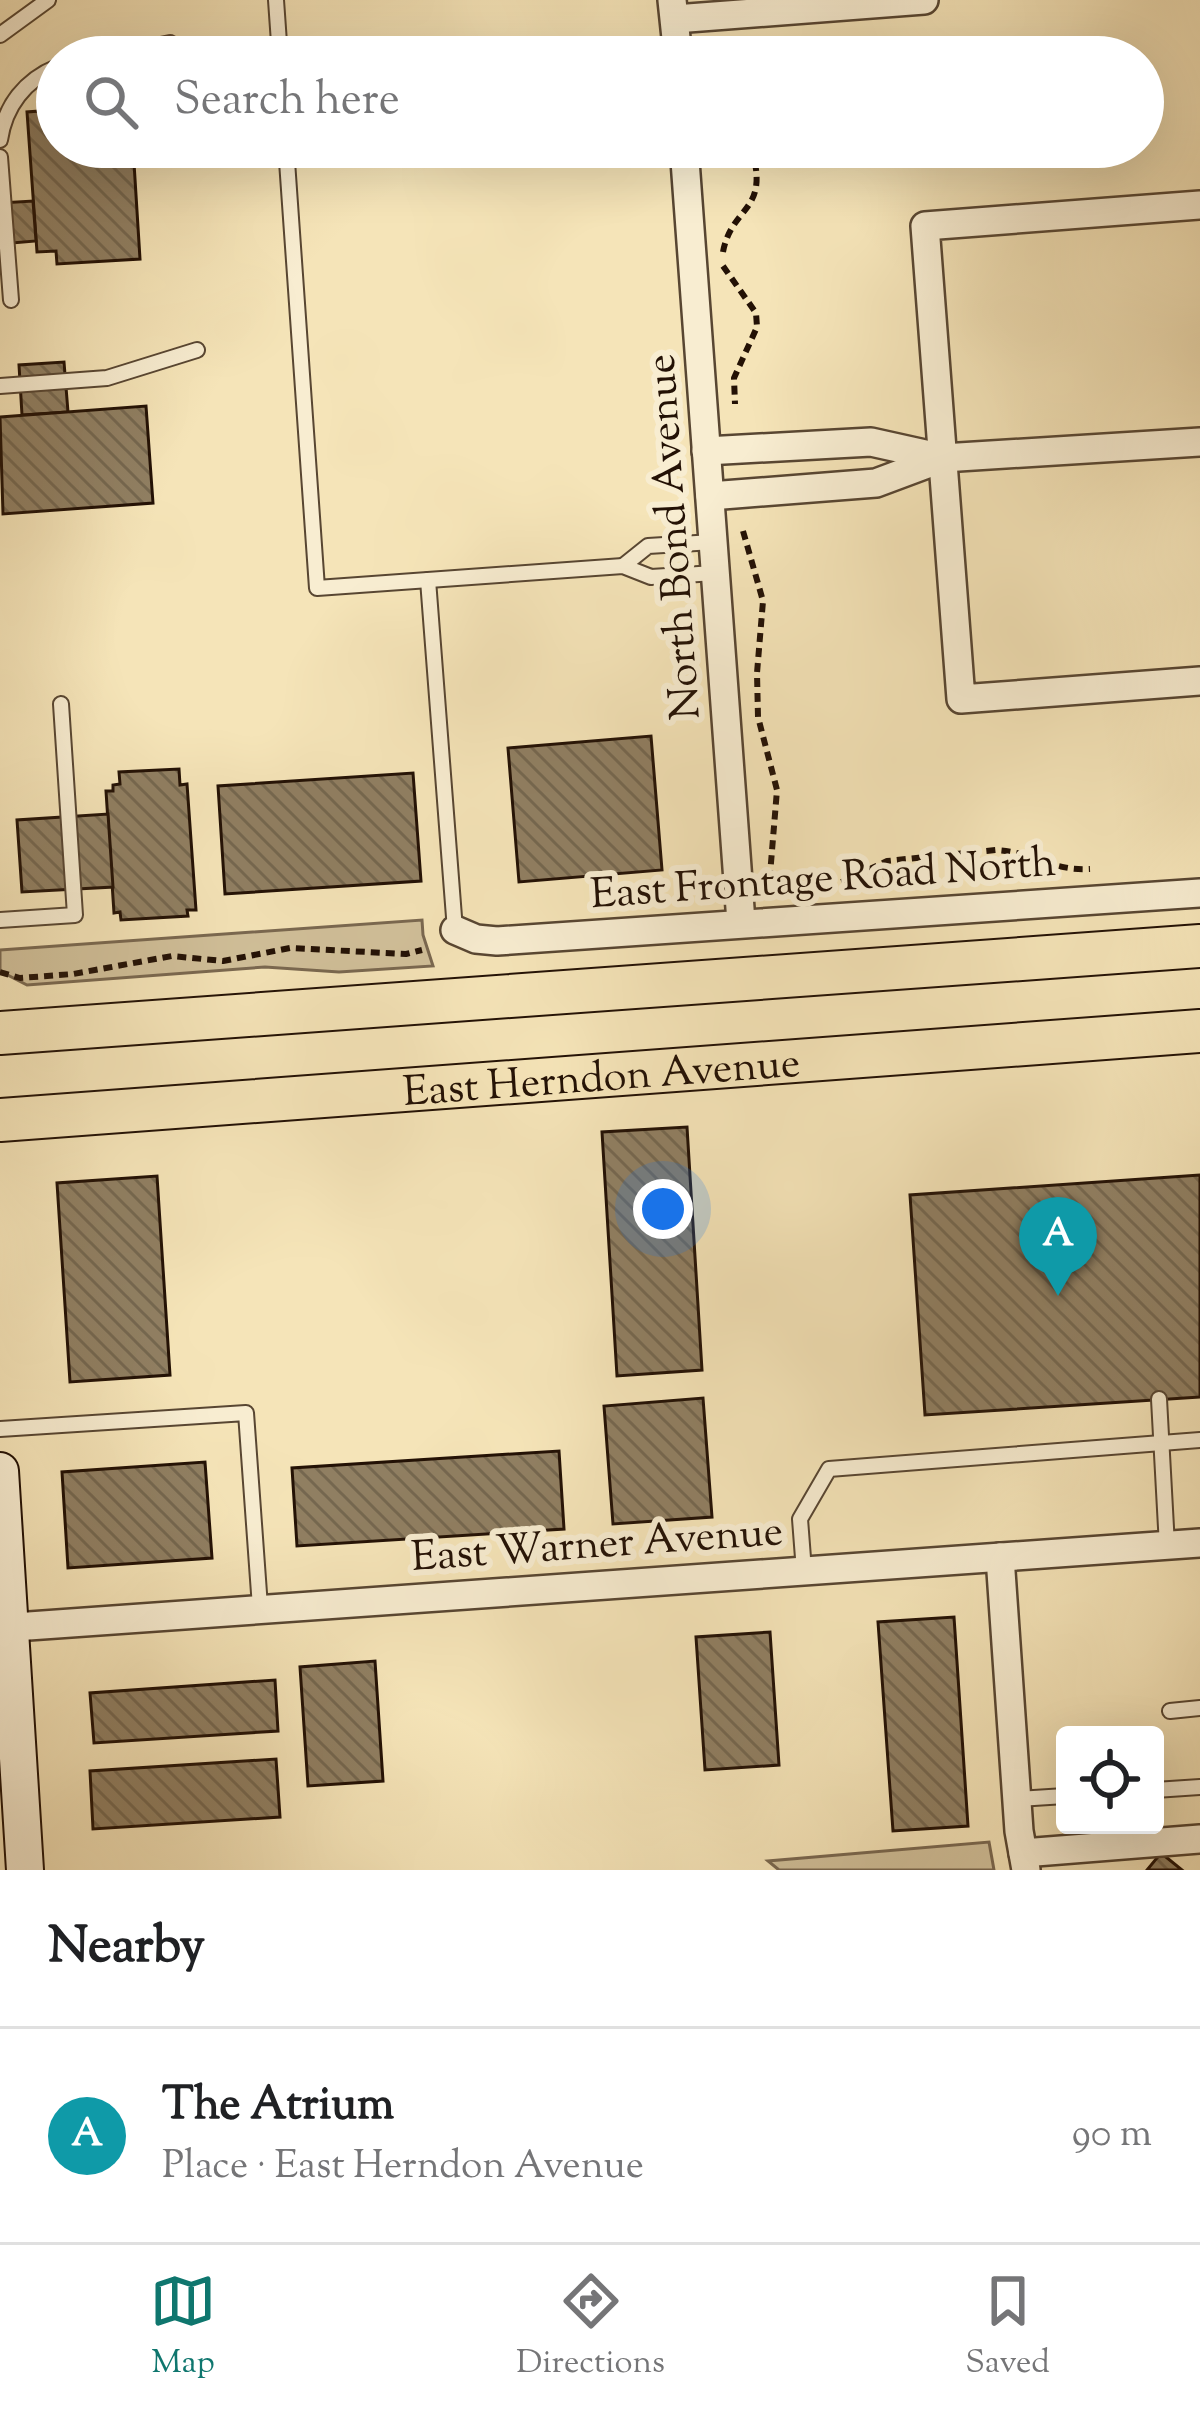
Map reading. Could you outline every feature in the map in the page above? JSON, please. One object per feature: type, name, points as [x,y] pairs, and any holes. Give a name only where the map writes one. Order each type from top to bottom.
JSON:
[{"type":"main road","name":"East Herndon Avenue","points":[[0,1033],[1200,946]]},
{"type":"main road","name":"East Herndon Avenue","points":[[0,1120],[1200,1031]]},
{"type":"main road","points":[[0,1471],[6,1627],[25,1870]]},
{"type":"street","points":[[674,10],[924,0]]},
{"type":"street","name":"North Bond Avenue","points":[[686,168],[741,922]]},
{"type":"street","points":[[1200,205],[925,226],[961,699],[1200,681]]},
{"type":"street","points":[[706,451],[871,442],[943,458],[1200,442]]},
{"type":"street","points":[[710,496],[875,483],[943,458]]},
{"type":"street","name":"East Frontage Road North","points":[[455,930],[497,941],[1200,893]]},
{"type":"street","name":"East Warner Avenue","points":[[6,1627],[1200,1543]]},
{"type":"street","points":[[1000,1557],[1025,1861],[1200,1838]]},
{"type":"lane","points":[[0,35],[48,0]]},
{"type":"lane","points":[[276,0],[279,36]]},
{"type":"lane","points":[[0,140],[15,98],[36,79]]},
{"type":"lane","points":[[0,158],[11,300]]},
{"type":"lane","points":[[287,168],[317,588],[623,566],[651,577],[716,573]]},
{"type":"lane","points":[[0,386],[107,377],[197,350]]},
{"type":"lane","points":[[623,566],[648,546],[713,542]]},
{"type":"lane","points":[[428,580],[455,930]]},
{"type":"lane","points":[[0,920],[75,915],[62,704]]},
{"type":"lane","points":[[1159,1400],[1167,1546]]},
{"type":"lane","points":[[0,1429],[246,1413],[260,1607]]},
{"type":"lane","points":[[803,1571],[800,1520],[829,1469],[1200,1440]]},
{"type":"lane","points":[[1170,1711],[1200,1708]]},
{"type":"lane","points":[[1164,1789],[1200,1787]]},
{"type":"lane","points":[[1018,1799],[1056,1797]]},
{"type":"path","points":[[769,887],[835,885],[887,861],[996,850],[1013,851],[1063,870],[1108,868]]},
{"type":"path","points":[[0,972],[20,978],[55,976],[118,969],[172,956],[223,961],[290,948],[406,954],[422,950]]},
{"type":"shaded area","points":[[422,920],[433,966],[339,972],[265,967],[27,985],[0,971],[0,950]]},
{"type":"shaded area","points":[[989,1842],[994,1870],[779,1870],[768,1861]]},
{"type":"building","points":[[36,111],[36,168],[134,168],[140,259],[57,264],[56,251],[37,252],[27,112]]},
{"type":"building","points":[[33,201],[36,241],[0,244],[0,203]]},
{"type":"building","points":[[64,362],[68,412],[22,415],[19,365]]},
{"type":"building","points":[[146,406],[153,503],[3,514],[0,417]]},
{"type":"building","points":[[651,736],[662,870],[519,882],[508,748]]},
{"type":"building","points":[[179,769],[180,785],[187,784],[196,910],[187,910],[188,916],[121,920],[120,912],[114,913],[106,791],[120,784],[119,772]]},
{"type":"building","points":[[413,773],[421,881],[225,894],[218,786]]},
{"type":"building","points":[[108,814],[113,887],[22,892],[17,820]]},
{"type":"building","points":[[687,1127],[702,1370],[617,1376],[602,1132]]},
{"type":"building","points":[[1200,1175],[1200,1397],[925,1415],[910,1195]]},
{"type":"building","points":[[157,1176],[170,1375],[70,1382],[57,1183]]},
{"type":"building","points":[[703,1398],[712,1517],[613,1524],[604,1406]]},
{"type":"building","points":[[559,1451],[564,1529],[297,1546],[292,1468]]},
{"type":"building","points":[[205,1462],[212,1558],[68,1568],[62,1472]]},
{"type":"building","points":[[954,1617],[968,1826],[893,1831],[878,1622]]},
{"type":"building","points":[[770,1632],[779,1765],[705,1770],[696,1637]]},
{"type":"building","points":[[375,1661],[383,1781],[308,1786],[300,1667]]},
{"type":"building","points":[[275,1680],[278,1731],[94,1743],[90,1693]]},
{"type":"building","points":[[276,1759],[280,1817],[93,1829],[90,1771]]},
{"type":"building","points":[[1161,1853],[1182,1870],[1147,1870]]},
{"type":"place","name":"The Atrium","points":[[1058,1296]]}]
